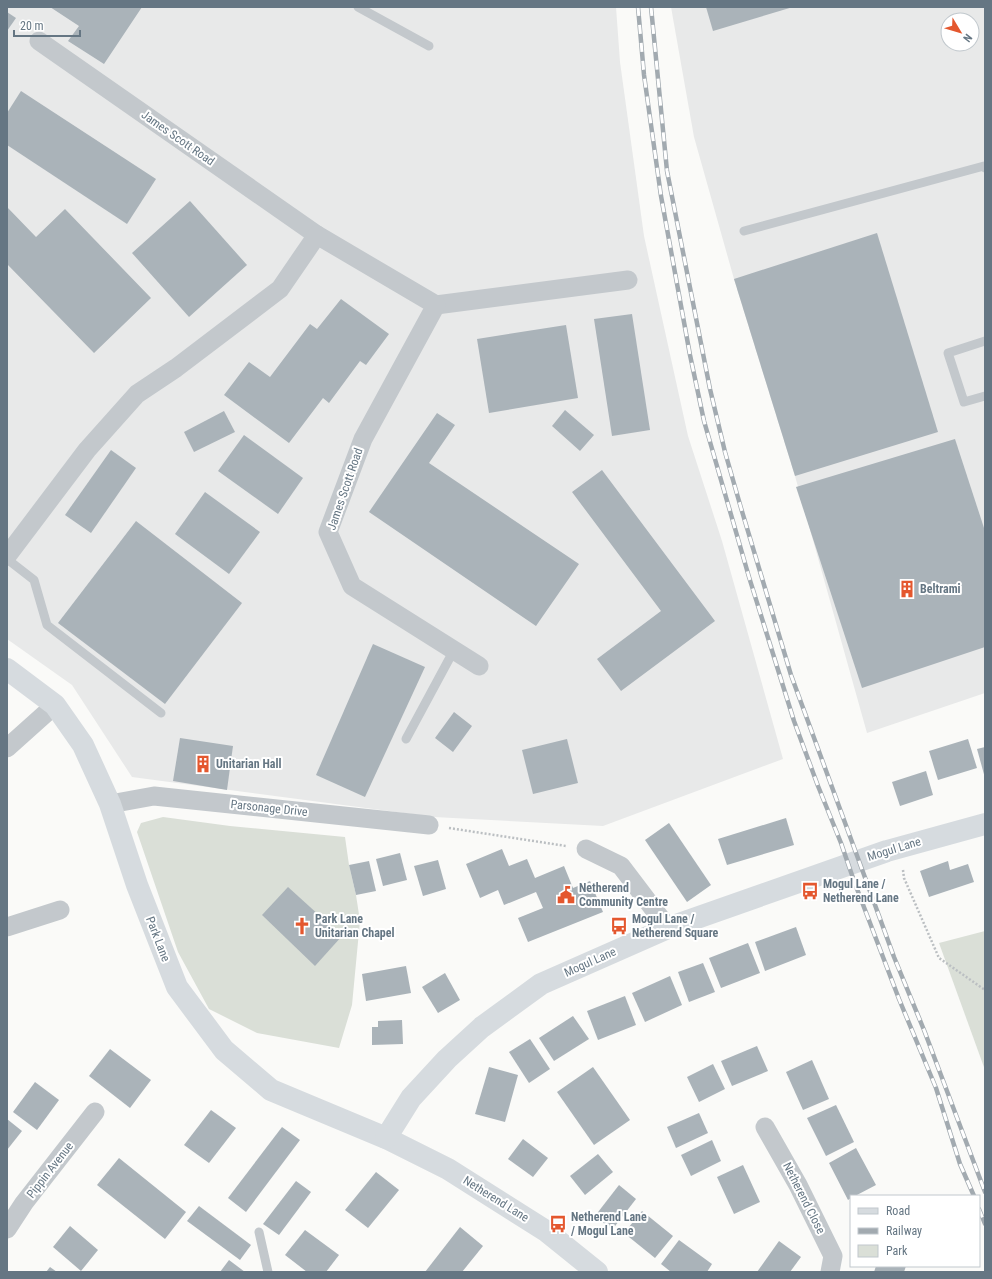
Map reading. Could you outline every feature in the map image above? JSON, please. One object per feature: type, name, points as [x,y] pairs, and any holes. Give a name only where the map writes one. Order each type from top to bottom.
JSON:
[{"type":"main road","name":"Park Lane","points":[[7,669],[55,705],[83,745],[110,804],[137,885],[177,987],[224,1050],[271,1090],[386,1138]]},
{"type":"main road","name":"Mogul Lane","points":[[386,1138],[411,1098],[447,1059],[482,1027],[541,984],[668,928],[893,849],[985,824]]},
{"type":"main road","name":"Netherend Lane","points":[[386,1138],[448,1169],[546,1231],[597,1272]]},
{"type":"street","name":"James Scott Road","points":[[39,41],[317,235],[436,305],[363,439],[328,532],[352,586],[479,666]]},
{"type":"street","points":[[7,557],[87,450],[137,394],[176,368],[280,289],[317,235]]},
{"type":"street","points":[[436,305],[628,280]]},
{"type":"street","points":[[7,748],[55,705]]},
{"type":"street","name":"Parsonage Drive","points":[[110,804],[154,796],[429,825]]},
{"type":"street","points":[[586,849],[621,866],[668,928]]},
{"type":"street","points":[[7,927],[60,910]]},
{"type":"street","name":"Pippin Avenue","points":[[7,1229],[24,1203],[95,1112]]},
{"type":"street","name":"Netherend Close","points":[[765,1127],[798,1185],[833,1256],[830,1272]]},
{"type":"lane","points":[[358,7],[429,46]]},
{"type":"lane","points":[[744,232],[984,166],[985,168]]},
{"type":"lane","points":[[985,341],[948,354],[964,402],[985,396]]},
{"type":"lane","points":[[7,557],[34,580],[47,625],[161,713]]},
{"type":"lane","points":[[406,740],[454,650]]},
{"type":"lane","points":[[259,1232],[268,1272]]},
{"type":"path","points":[[429,825],[586,849]]},
{"type":"path","points":[[893,849],[939,958],[985,990]]},
{"type":"shaded area","points":[[7,7],[616,7],[620,62],[644,236],[688,436],[722,541],[783,759],[603,826],[434,817],[132,777],[72,685],[7,639]]},
{"type":"shaded area","points":[[671,7],[985,7],[985,693],[867,733],[795,476],[734,279],[694,137]]},
{"type":"green space","points":[[163,817],[230,826],[345,837],[360,921],[352,1005],[339,1048],[257,1033],[209,1009],[178,952],[137,832],[141,823]]},
{"type":"green space","points":[[985,931],[985,1070],[939,943]]},
{"type":"building","points":[[50,7],[142,7],[104,64],[68,41],[79,26]]},
{"type":"building","points":[[706,7],[793,7],[713,31]]},
{"type":"building","points":[[7,12],[16,18],[7,31]]},
{"type":"building","points":[[21,91],[156,179],[127,224],[7,145],[7,113]]},
{"type":"building","points":[[190,201],[247,265],[189,317],[132,253]]},
{"type":"building","points":[[7,207],[36,237],[65,209],[151,298],[94,353],[7,264]]},
{"type":"building","points":[[877,233],[938,432],[795,476],[734,279]]},
{"type":"building","points":[[341,299],[389,334],[366,365],[360,361],[329,403],[323,398],[289,443],[224,395],[249,362],[270,377],[310,324],[317,329]]},
{"type":"building","points":[[632,314],[650,430],[612,436],[594,319]]},
{"type":"building","points":[[566,325],[578,398],[489,413],[477,339]]},
{"type":"building","points":[[565,410],[594,435],[580,451],[552,426]]},
{"type":"building","points":[[224,411],[235,432],[194,452],[184,432]]},
{"type":"building","points":[[437,413],[455,425],[429,463],[579,564],[536,626],[369,512]]},
{"type":"building","points":[[244,435],[303,478],[278,514],[218,471]]},
{"type":"building","name":"Beltrami","points":[[955,439],[985,531],[985,647],[862,688],[796,487]]},
{"type":"building","points":[[111,450],[136,468],[91,533],[65,515]]},
{"type":"building","points":[[602,470],[715,621],[621,691],[597,659],[661,611],[572,492]]},
{"type":"building","points":[[205,492],[260,532],[229,574],[175,534]]},
{"type":"building","points":[[136,521],[242,603],[165,704],[58,623]]},
{"type":"building","points":[[373,644],[425,667],[365,797],[316,775]]},
{"type":"building","points":[[454,712],[472,726],[453,752],[435,738]]},
{"type":"building","name":"Unitarian Hall","points":[[180,738],[233,746],[227,790],[173,781]]},
{"type":"building","points":[[567,739],[578,783],[533,794],[522,750]]},
{"type":"building","points":[[968,739],[977,768],[938,780],[929,751]]},
{"type":"building","points":[[985,747],[985,778],[977,749]]},
{"type":"building","points":[[926,771],[933,795],[900,806],[892,782]]},
{"type":"building","points":[[786,818],[794,845],[727,865],[718,839]]},
{"type":"building","points":[[669,823],[711,885],[687,902],[645,840]]},
{"type":"building","name":"Netherend Community Centre","points":[[502,849],[509,866],[527,859],[535,878],[564,866],[573,888],[590,881],[603,912],[528,942],[518,918],[543,908],[536,892],[504,905],[498,890],[480,898],[466,864]]},
{"type":"building","points":[[400,853],[407,880],[383,886],[376,859]]},
{"type":"building","points":[[438,860],[446,889],[423,896],[414,866]]},
{"type":"building","points":[[369,861],[376,891],[356,895],[349,865]]},
{"type":"building","points":[[948,861],[950,870],[968,864],[974,882],[929,897],[920,871]]},
{"type":"building","name":"Park Lane Unitarian Chapel","points":[[288,887],[342,936],[315,966],[262,915]]},
{"type":"building","points":[[796,927],[806,955],[765,971],[755,942]]},
{"type":"building","points":[[748,943],[760,973],[721,988],[709,958]]},
{"type":"building","points":[[703,963],[715,992],[689,1002],[678,972]]},
{"type":"building","points":[[406,966],[411,993],[366,1001],[362,974]]},
{"type":"building","points":[[445,973],[460,1000],[438,1013],[422,987]]},
{"type":"building","points":[[670,976],[682,1005],[645,1022],[632,993]]},
{"type":"building","points":[[625,996],[636,1025],[598,1040],[587,1011]]},
{"type":"building","points":[[573,1016],[589,1039],[554,1061],[539,1038]]},
{"type":"building","points":[[402,1020],[403,1044],[372,1045],[372,1027],[378,1027],[378,1021]]},
{"type":"building","points":[[530,1039],[550,1069],[529,1083],[509,1052]]},
{"type":"building","points":[[757,1046],[768,1071],[732,1086],[721,1061]]},
{"type":"building","points":[[110,1049],[151,1080],[130,1108],[89,1076]]},
{"type":"building","points":[[812,1060],[829,1099],[803,1110],[786,1072]]},
{"type":"building","points":[[713,1064],[725,1089],[699,1102],[687,1077]]},
{"type":"building","points":[[489,1067],[518,1075],[505,1122],[475,1114]]},
{"type":"building","points":[[593,1067],[630,1120],[594,1145],[557,1092]]},
{"type":"building","points":[[35,1082],[59,1100],[37,1130],[13,1112]]},
{"type":"building","points":[[836,1105],[854,1142],[826,1156],[807,1118]]},
{"type":"building","points":[[211,1110],[236,1128],[209,1163],[184,1145]]},
{"type":"building","points":[[699,1113],[708,1133],[676,1148],[667,1127]]},
{"type":"building","points":[[7,1119],[22,1131],[7,1150]]},
{"type":"building","points":[[282,1127],[300,1140],[246,1212],[228,1198]]},
{"type":"building","points":[[523,1139],[548,1158],[533,1177],[508,1159]]},
{"type":"building","points":[[712,1140],[721,1161],[691,1176],[681,1155]]},
{"type":"building","points":[[856,1148],[876,1185],[857,1195],[850,1195],[850,1199],[848,1200],[829,1163]]},
{"type":"building","points":[[598,1154],[613,1172],[585,1195],[570,1176]]},
{"type":"building","points":[[119,1158],[186,1212],[165,1239],[97,1185]]},
{"type":"building","points":[[743,1165],[760,1202],[734,1214],[717,1177]]},
{"type":"building","points":[[376,1172],[399,1190],[368,1228],[345,1210]]},
{"type":"building","points":[[296,1181],[311,1192],[279,1235],[263,1224]]},
{"type":"building","points":[[619,1185],[636,1199],[612,1230],[595,1216]]},
{"type":"building","points":[[199,1206],[251,1245],[240,1260],[187,1221]]},
{"type":"building","points":[[642,1211],[673,1236],[655,1258],[624,1233]]},
{"type":"building","points":[[70,1226],[98,1250],[81,1271],[53,1247]]},
{"type":"building","points":[[460,1227],[483,1246],[462,1272],[425,1272]]},
{"type":"building","points":[[305,1230],[339,1255],[326,1272],[307,1272],[285,1255]]},
{"type":"building","points":[[679,1240],[712,1264],[707,1272],[671,1272],[661,1264]]},
{"type":"building","points":[[779,1241],[801,1257],[790,1272],[757,1272]]},
{"type":"building","points":[[229,1260],[245,1272],[220,1272]]},
{"type":"building","points":[[50,1267],[57,1272],[46,1272]]},
{"type":"building","points":[[876,1267],[906,1267],[904,1272],[874,1272]]},
{"type":"railway","points":[[638,7],[644,75],[661,196],[690,355],[704,421],[749,577],[794,721],[899,999],[936,1088],[960,1164],[974,1195]]},
{"type":"railway","points":[[651,7],[667,171],[710,389],[725,452],[791,675],[894,957],[924,1030],[985,1192]]},
{"type":"railway","points":[[980,1212],[985,1224]]},
{"type":"place","name":"Beltrami","points":[[907,589]]},
{"type":"place","name":"Unitarian Hall","points":[[203,764]]},
{"type":"place","name":"Mogul Lane / Netherend Lane","points":[[810,891]]},
{"type":"place","name":"Netherend Community Centre","points":[[566,895]]},
{"type":"place","name":"Park Lane Unitarian Chapel","points":[[302,926]]},
{"type":"place","name":"Mogul Lane / Netherend Square","points":[[619,926]]},
{"type":"place","name":"Netherend Lane / Mogul Lane","points":[[558,1224]]}]
